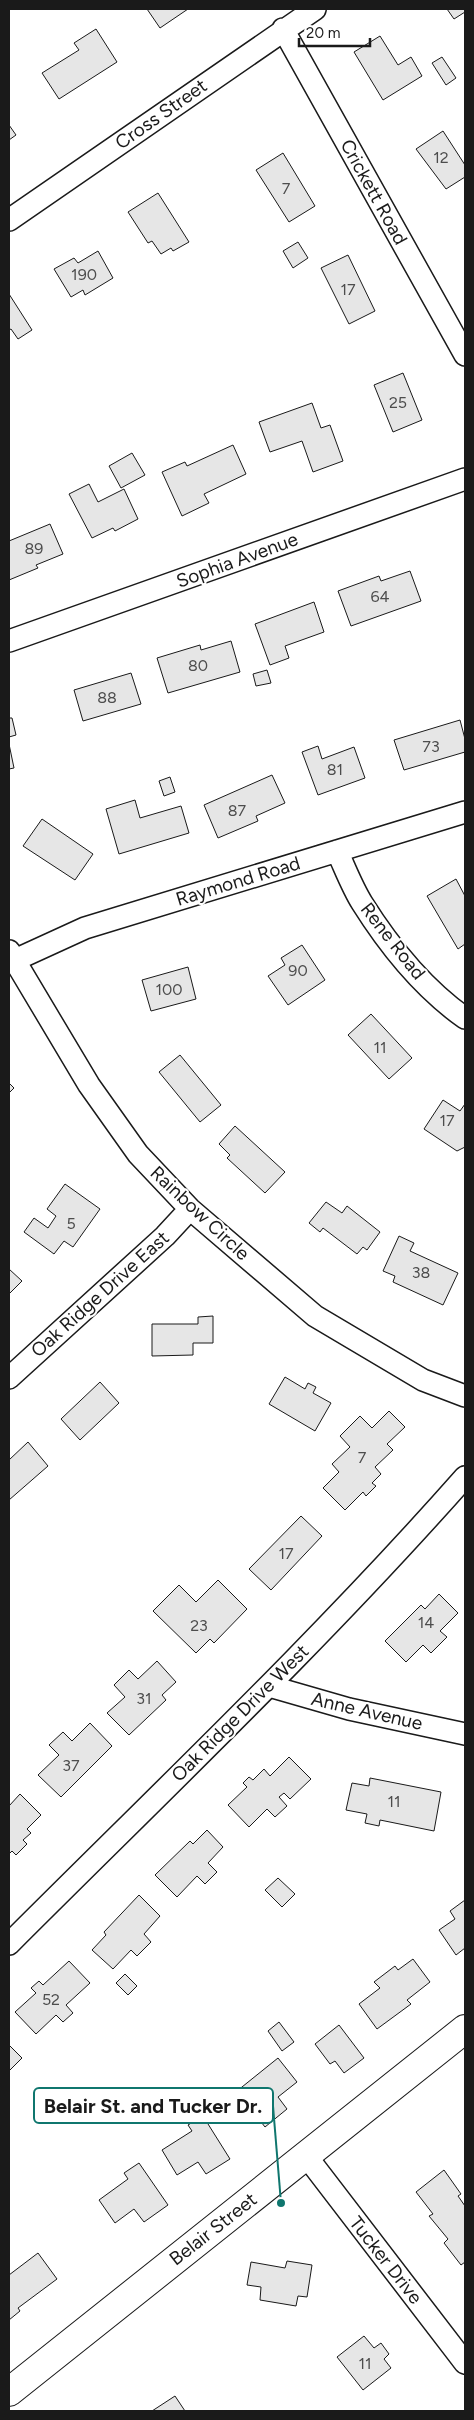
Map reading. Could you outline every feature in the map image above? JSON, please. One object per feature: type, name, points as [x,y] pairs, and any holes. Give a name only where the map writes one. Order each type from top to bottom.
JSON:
[{"type":"main road","name":"Belair Street","points":[[9,2392],[208,2233],[307,2157],[465,2029]]},
{"type":"street","name":"Cross Street","points":[[9,220],[283,29],[315,9]]},
{"type":"street","name":"Crickett Road","points":[[283,29],[465,355]]},
{"type":"street","name":"Sophia Avenue","points":[[9,641],[465,479]]},
{"type":"street","name":"Raymond Road","points":[[12,956],[85,928],[465,812]]},
{"type":"street","name":"Rene Road","points":[[337,851],[362,903],[411,968],[448,1006],[465,1018]]},
{"type":"street","name":"Rainbow Circle","points":[[12,956],[89,1085],[138,1154],[190,1209],[315,1316],[423,1380],[465,1396]]},
{"type":"street","name":"Oak Ridge Drive East","points":[[9,1378],[165,1236],[190,1209]]},
{"type":"street","name":"Oak Ridge Drive West","points":[[9,1944],[269,1686],[426,1521],[465,1477]]},
{"type":"street","name":"Anne Avenue","points":[[269,1686],[349,1709],[465,1734]]},
{"type":"street","name":"Tucker Drive","points":[[307,2157],[465,2363]]},
{"type":"building","points":[[147,9],[188,9],[160,28]]},
{"type":"building","points":[[447,9],[465,9],[465,12],[454,19]]},
{"type":"building","points":[[96,29],[117,62],[59,99],[42,73],[79,50],[74,43]]},
{"type":"building","points":[[380,36],[398,65],[411,57],[422,76],[383,100],[354,52]]},
{"type":"building","points":[[442,57],[456,78],[446,85],[432,63]]},
{"type":"building","points":[[9,125],[16,135],[9,140]]},
{"type":"building","points":[[443,131],[465,165],[465,177],[446,189],[416,149]]},
{"type":"building","points":[[283,153],[315,206],[289,222],[256,170]]},
{"type":"building","points":[[158,193],[189,242],[173,251],[171,248],[161,254],[152,241],[148,243],[128,212]]},
{"type":"building","points":[[298,242],[308,258],[293,268],[283,251]]},
{"type":"building","points":[[98,251],[113,278],[85,295],[83,290],[71,297],[54,269],[74,258],[78,263]]},
{"type":"building","points":[[348,255],[375,311],[349,324],[321,268]]},
{"type":"building","points":[[9,294],[32,330],[18,339],[11,329],[9,330]]},
{"type":"building","points":[[403,373],[422,420],[393,432],[374,385]]},
{"type":"building","points":[[312,403],[321,428],[330,425],[343,461],[313,472],[302,441],[270,452],[259,422]]},
{"type":"building","points":[[233,445],[246,474],[204,494],[209,503],[182,516],[162,472],[185,462],[187,466]]},
{"type":"building","points":[[132,453],[145,475],[121,488],[109,466]]},
{"type":"building","points":[[89,484],[98,502],[124,489],[138,519],[115,531],[113,528],[92,538],[69,494]]},
{"type":"building","points":[[50,524],[63,554],[36,565],[38,568],[9,580],[9,541]]},
{"type":"building","points":[[410,571],[421,601],[351,626],[338,591],[379,576],[381,581]]},
{"type":"building","points":[[314,602],[324,632],[285,646],[289,658],[270,665],[255,624]]},
{"type":"building","points":[[231,641],[240,672],[168,693],[157,658],[200,645],[201,650]]},
{"type":"building","points":[[267,670],[271,683],[256,686],[253,674]]},
{"type":"building","points":[[131,673],[141,704],[83,721],[74,690]]},
{"type":"building","points":[[9,718],[12,718],[16,735],[9,737]]},
{"type":"building","points":[[460,720],[465,739],[465,752],[404,770],[394,740]]},
{"type":"building","points":[[9,744],[14,768],[9,769]]},
{"type":"building","points":[[318,746],[322,759],[354,747],[365,778],[318,795],[302,752]]},
{"type":"building","points":[[272,775],[285,803],[256,816],[258,821],[218,838],[204,805]]},
{"type":"building","points":[[170,777],[175,792],[164,796],[159,781]]},
{"type":"building","points":[[135,800],[140,818],[181,806],[189,833],[119,854],[106,809]]},
{"type":"building","points":[[42,819],[93,854],[75,880],[23,846]]},
{"type":"building","points":[[456,879],[465,896],[465,944],[458,949],[427,896]]},
{"type":"building","points":[[302,945],[325,980],[288,1005],[268,976],[285,965],[281,958]]},
{"type":"building","points":[[188,967],[196,999],[151,1011],[142,980]]},
{"type":"building","points":[[371,1014],[412,1058],[389,1079],[348,1035]]},
{"type":"building","points":[[180,1055],[221,1105],[200,1122],[159,1072]]},
{"type":"building","points":[[9,1083],[14,1088],[9,1093]]},
{"type":"building","points":[[443,1100],[460,1111],[465,1104],[465,1147],[457,1151],[424,1129]]},
{"type":"building","points":[[235,1126],[285,1172],[265,1193],[227,1158],[230,1155],[219,1144]]},
{"type":"building","points":[[65,1184],[100,1209],[73,1247],[64,1241],[54,1254],[24,1232],[34,1218],[48,1228],[56,1216],[47,1209]]},
{"type":"building","points":[[326,1202],[342,1213],[347,1206],[380,1232],[367,1250],[363,1247],[357,1254],[323,1228],[320,1232],[309,1223]]},
{"type":"building","points":[[399,1236],[414,1243],[410,1251],[458,1273],[443,1305],[393,1282],[395,1276],[383,1271]]},
{"type":"building","points":[[9,1269],[22,1281],[9,1294]]},
{"type":"building","points":[[213,1316],[213,1343],[193,1343],[193,1355],[152,1356],[152,1324],[198,1324],[198,1317]]},
{"type":"building","points":[[285,1377],[305,1389],[308,1383],[316,1387],[313,1393],[331,1403],[315,1431],[269,1404]]},
{"type":"building","points":[[100,1382],[119,1403],[80,1440],[61,1419]]},
{"type":"building","points":[[389,1411],[405,1427],[387,1444],[393,1450],[375,1467],[381,1474],[372,1483],[376,1486],[366,1496],[363,1492],[345,1510],[323,1488],[339,1472],[332,1464],[350,1447],[340,1436],[360,1416],[372,1428]]},
{"type":"building","points":[[28,1442],[48,1466],[9,1500],[9,1460]]},
{"type":"building","points":[[301,1516],[322,1536],[271,1590],[249,1569]]},
{"type":"building","points":[[218,1580],[247,1609],[214,1643],[210,1639],[196,1653],[153,1611],[179,1585],[196,1602]]},
{"type":"building","points":[[439,1594],[458,1613],[440,1631],[447,1637],[431,1653],[423,1645],[406,1662],[385,1641],[421,1605],[425,1609]]},
{"type":"building","points":[[157,1661],[176,1682],[162,1695],[166,1700],[129,1735],[107,1713],[125,1697],[114,1685],[129,1670],[138,1679]]},
{"type":"building","points":[[90,1723],[112,1746],[61,1797],[38,1775],[59,1755],[49,1745],[63,1732],[72,1741]]},
{"type":"building","points":[[289,1757],[311,1779],[290,1799],[284,1793],[279,1797],[287,1806],[275,1817],[267,1809],[249,1827],[228,1805],[247,1787],[243,1783],[249,1777],[253,1780],[264,1769],[270,1776]]},
{"type":"building","points":[[370,1778],[441,1792],[434,1831],[380,1820],[379,1826],[365,1823],[367,1814],[346,1810],[352,1783],[369,1786]]},
{"type":"building","points":[[20,1794],[41,1815],[27,1829],[31,1833],[23,1840],[27,1844],[16,1855],[12,1851],[9,1854],[9,1806]]},
{"type":"building","points":[[207,1830],[223,1847],[208,1863],[217,1872],[205,1884],[197,1876],[177,1897],[155,1875],[190,1841],[193,1844]]},
{"type":"building","points":[[278,1878],[295,1894],[282,1907],[265,1890]]},
{"type":"building","points":[[139,1895],[160,1916],[144,1934],[151,1942],[137,1956],[131,1950],[113,1969],[92,1950],[106,1935],[104,1932]]},
{"type":"building","points":[[465,1900],[465,1948],[456,1955],[439,1930],[455,1919],[450,1911]]},
{"type":"building","points":[[413,1959],[430,1982],[407,2000],[411,2004],[377,2029],[359,2004],[380,1988],[374,1982],[395,1966],[398,1970]]},
{"type":"building","points":[[69,1961],[90,1983],[66,2005],[73,2013],[63,2022],[56,2015],[36,2034],[15,2012],[36,1993],[31,1988],[39,1981],[43,1985]]},
{"type":"building","points":[[125,1974],[137,1986],[128,1995],[116,1983]]},
{"type":"building","points":[[279,2022],[294,2042],[282,2051],[268,2031]]},
{"type":"building","points":[[339,2025],[364,2058],[344,2073],[335,2061],[330,2064],[315,2044]]},
{"type":"building","points":[[9,2045],[22,2058],[9,2071]]},
{"type":"building","points":[[278,2058],[297,2082],[278,2097],[287,2109],[265,2127],[237,2091]]},
{"type":"building","points":[[203,2116],[230,2159],[206,2174],[198,2162],[177,2175],[162,2150],[192,2131],[188,2125]]},
{"type":"building","points":[[139,2163],[168,2205],[144,2222],[134,2209],[115,2223],[99,2200],[128,2179],[124,2173]]},
{"type":"building","points":[[444,2170],[461,2194],[458,2196],[465,2206],[465,2262],[461,2265],[444,2243],[448,2239],[429,2216],[433,2214],[416,2192]]},
{"type":"building","points":[[38,2253],[57,2279],[18,2308],[20,2311],[9,2320],[9,2275]]},
{"type":"building","points":[[287,2261],[312,2265],[307,2297],[298,2296],[296,2306],[260,2300],[261,2287],[247,2285],[251,2262],[285,2268]]},
{"type":"building","points":[[364,2336],[374,2348],[381,2343],[389,2354],[384,2359],[391,2368],[363,2390],[337,2357]]},
{"type":"building","points":[[175,2396],[185,2411],[152,2411]]},
{"type":"place","name":"Belair St. and Tucker Dr.","points":[[281,2203]]}]
